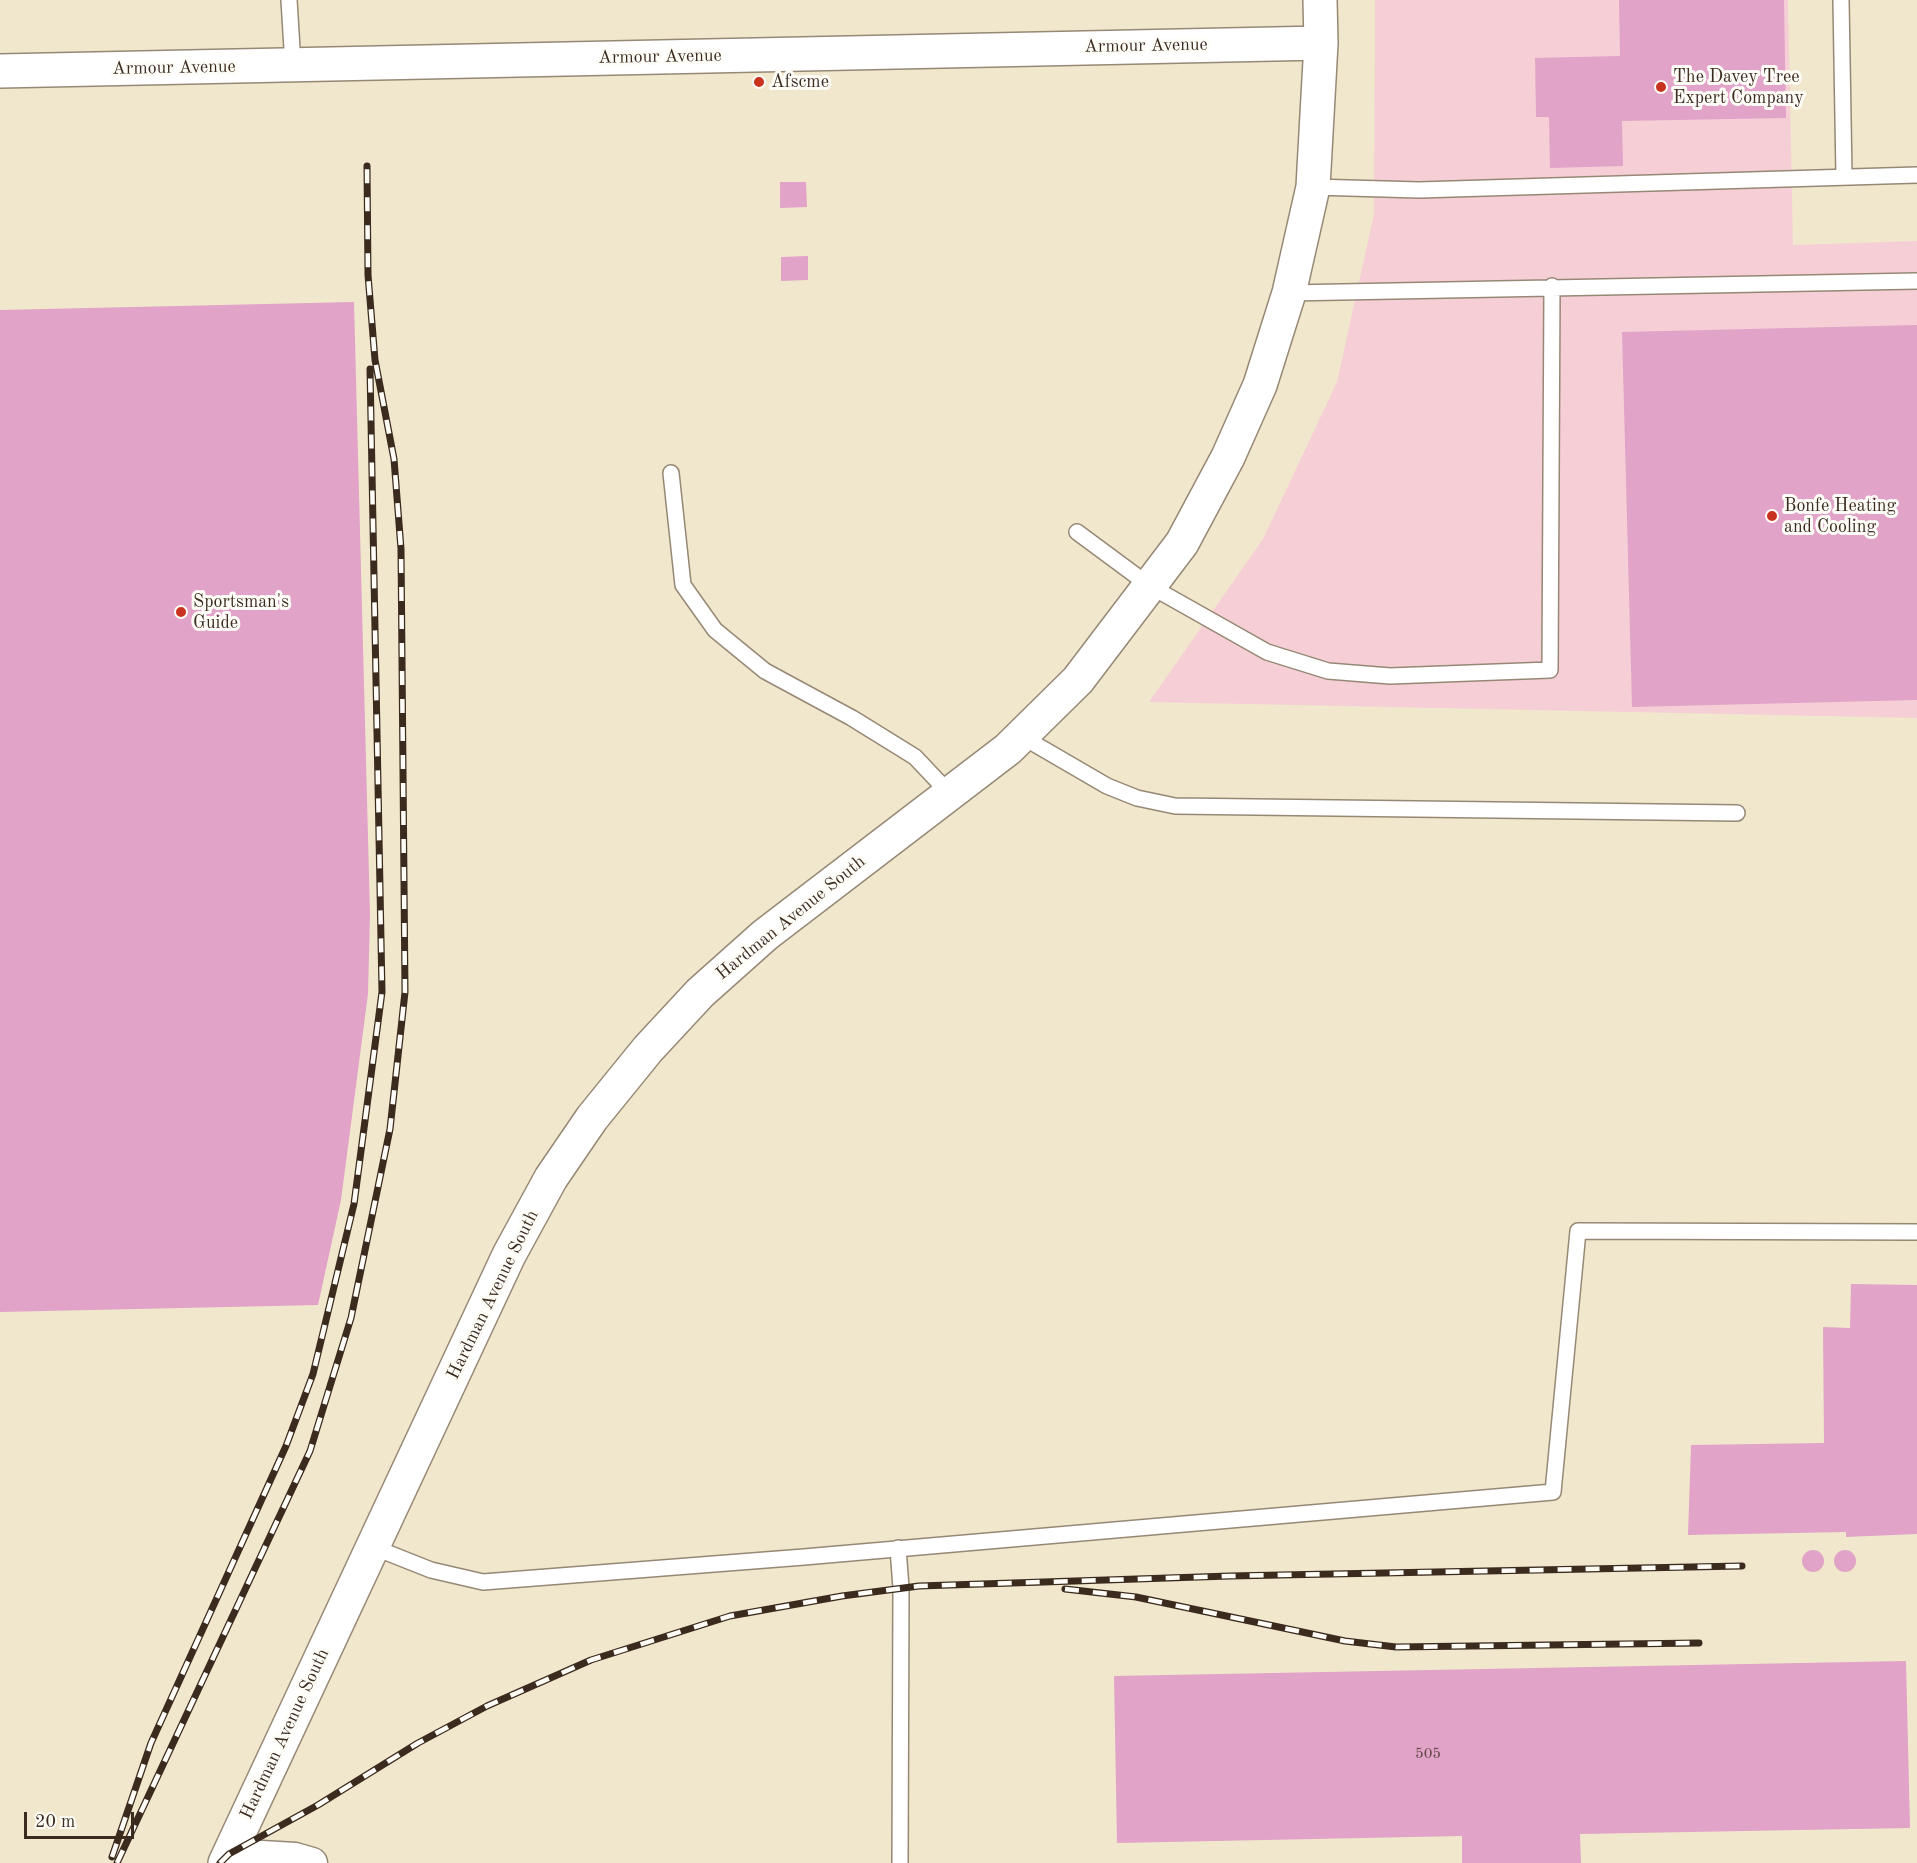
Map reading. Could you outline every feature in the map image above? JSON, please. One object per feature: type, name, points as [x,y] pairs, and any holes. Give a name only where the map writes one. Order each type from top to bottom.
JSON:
[{"type":"street","name":"Hardman Avenue South","points":[[227,1858],[509,1255],[551,1178],[592,1118],[648,1049],[700,993],[765,934],[950,794],[1021,736],[1078,680],[1182,543],[1228,457],[1260,385],[1289,293],[1313,187],[1321,43],[1320,0]]},
{"type":"street","name":"Armour Avenue","points":[[0,71],[1321,43]]},
{"type":"street","points":[[227,1858],[295,1858],[312,1863]]},
{"type":"lane","points":[[289,0],[293,65]]},
{"type":"lane","points":[[1841,0],[1844,177]]},
{"type":"lane","points":[[1313,187],[1419,190],[1917,175]]},
{"type":"lane","points":[[1289,293],[1552,286],[1917,281]]},
{"type":"lane","points":[[1077,532],[1150,586],[1267,652],[1328,671],[1390,676],[1550,670],[1552,286]]},
{"type":"lane","points":[[671,473],[683,585],[715,630],[765,671],[852,718],[915,757],[950,794]]},
{"type":"lane","points":[[1021,736],[1107,786],[1137,798],[1175,806],[1737,813]]},
{"type":"lane","points":[[373,1547],[431,1570],[483,1582],[1554,1492],[1578,1231],[1917,1232]]},
{"type":"lane","points":[[898,1548],[901,1588],[900,1863]]},
{"type":"shaded area","points":[[1375,0],[1788,0],[1793,245],[1917,241],[1917,718],[1149,702],[1263,539],[1337,382],[1374,214]]},
{"type":"building","name":"The Davey Tree Expert Company","points":[[1619,0],[1784,0],[1786,118],[1622,121],[1623,166],[1550,168],[1549,117],[1536,117],[1535,58],[1620,56]]},
{"type":"building","points":[[780,182],[806,182],[807,207],[780,208]]},
{"type":"building","points":[[808,256],[808,280],[781,281],[781,257]]},
{"type":"building","name":"Sportsman's Guide","points":[[354,302],[370,914],[368,994],[341,1200],[318,1305],[0,1312],[0,310]]},
{"type":"building","name":"Bonfe Heating and Cooling","points":[[1917,325],[1917,700],[1632,707],[1622,332]]},
{"type":"building","points":[[1851,1284],[1917,1285],[1917,1534],[1846,1537],[1846,1532],[1688,1535],[1691,1445],[1824,1443],[1823,1327],[1850,1328]]},
{"type":"building","points":[[1813,1550],[1821,1553],[1824,1561],[1821,1569],[1813,1572],[1805,1569],[1802,1561],[1805,1553]]},
{"type":"building","points":[[1845,1550],[1855,1557],[1856,1561],[1849,1571],[1845,1572],[1835,1565],[1834,1561],[1841,1551]]},
{"type":"building","points":[[1906,1661],[1910,1828],[1580,1834],[1581,1863],[1462,1863],[1462,1836],[1117,1843],[1114,1676]]},
{"type":"railway","points":[[117,1863],[310,1451],[351,1318],[390,1129],[405,992],[401,549],[394,459],[375,360],[368,275],[367,166]]},
{"type":"railway","points":[[112,1857],[151,1743],[286,1446],[313,1374],[354,1204],[382,992],[370,369]]},
{"type":"railway","points":[[220,1863],[229,1854],[318,1805],[418,1743],[487,1706],[591,1660],[730,1616],[842,1596],[919,1586],[1230,1576],[1742,1566]]},
{"type":"railway","points":[[1065,1589],[1136,1597],[1345,1641],[1396,1647],[1699,1643]]},
{"type":"place","name":"Afscme","points":[[759,82]]},
{"type":"place","name":"The Davey Tree Expert Company","points":[[1661,87]]},
{"type":"place","name":"Bonfe Heating and Cooling","points":[[1772,516]]},
{"type":"place","name":"Sportsman's Guide","points":[[181,612]]}]
